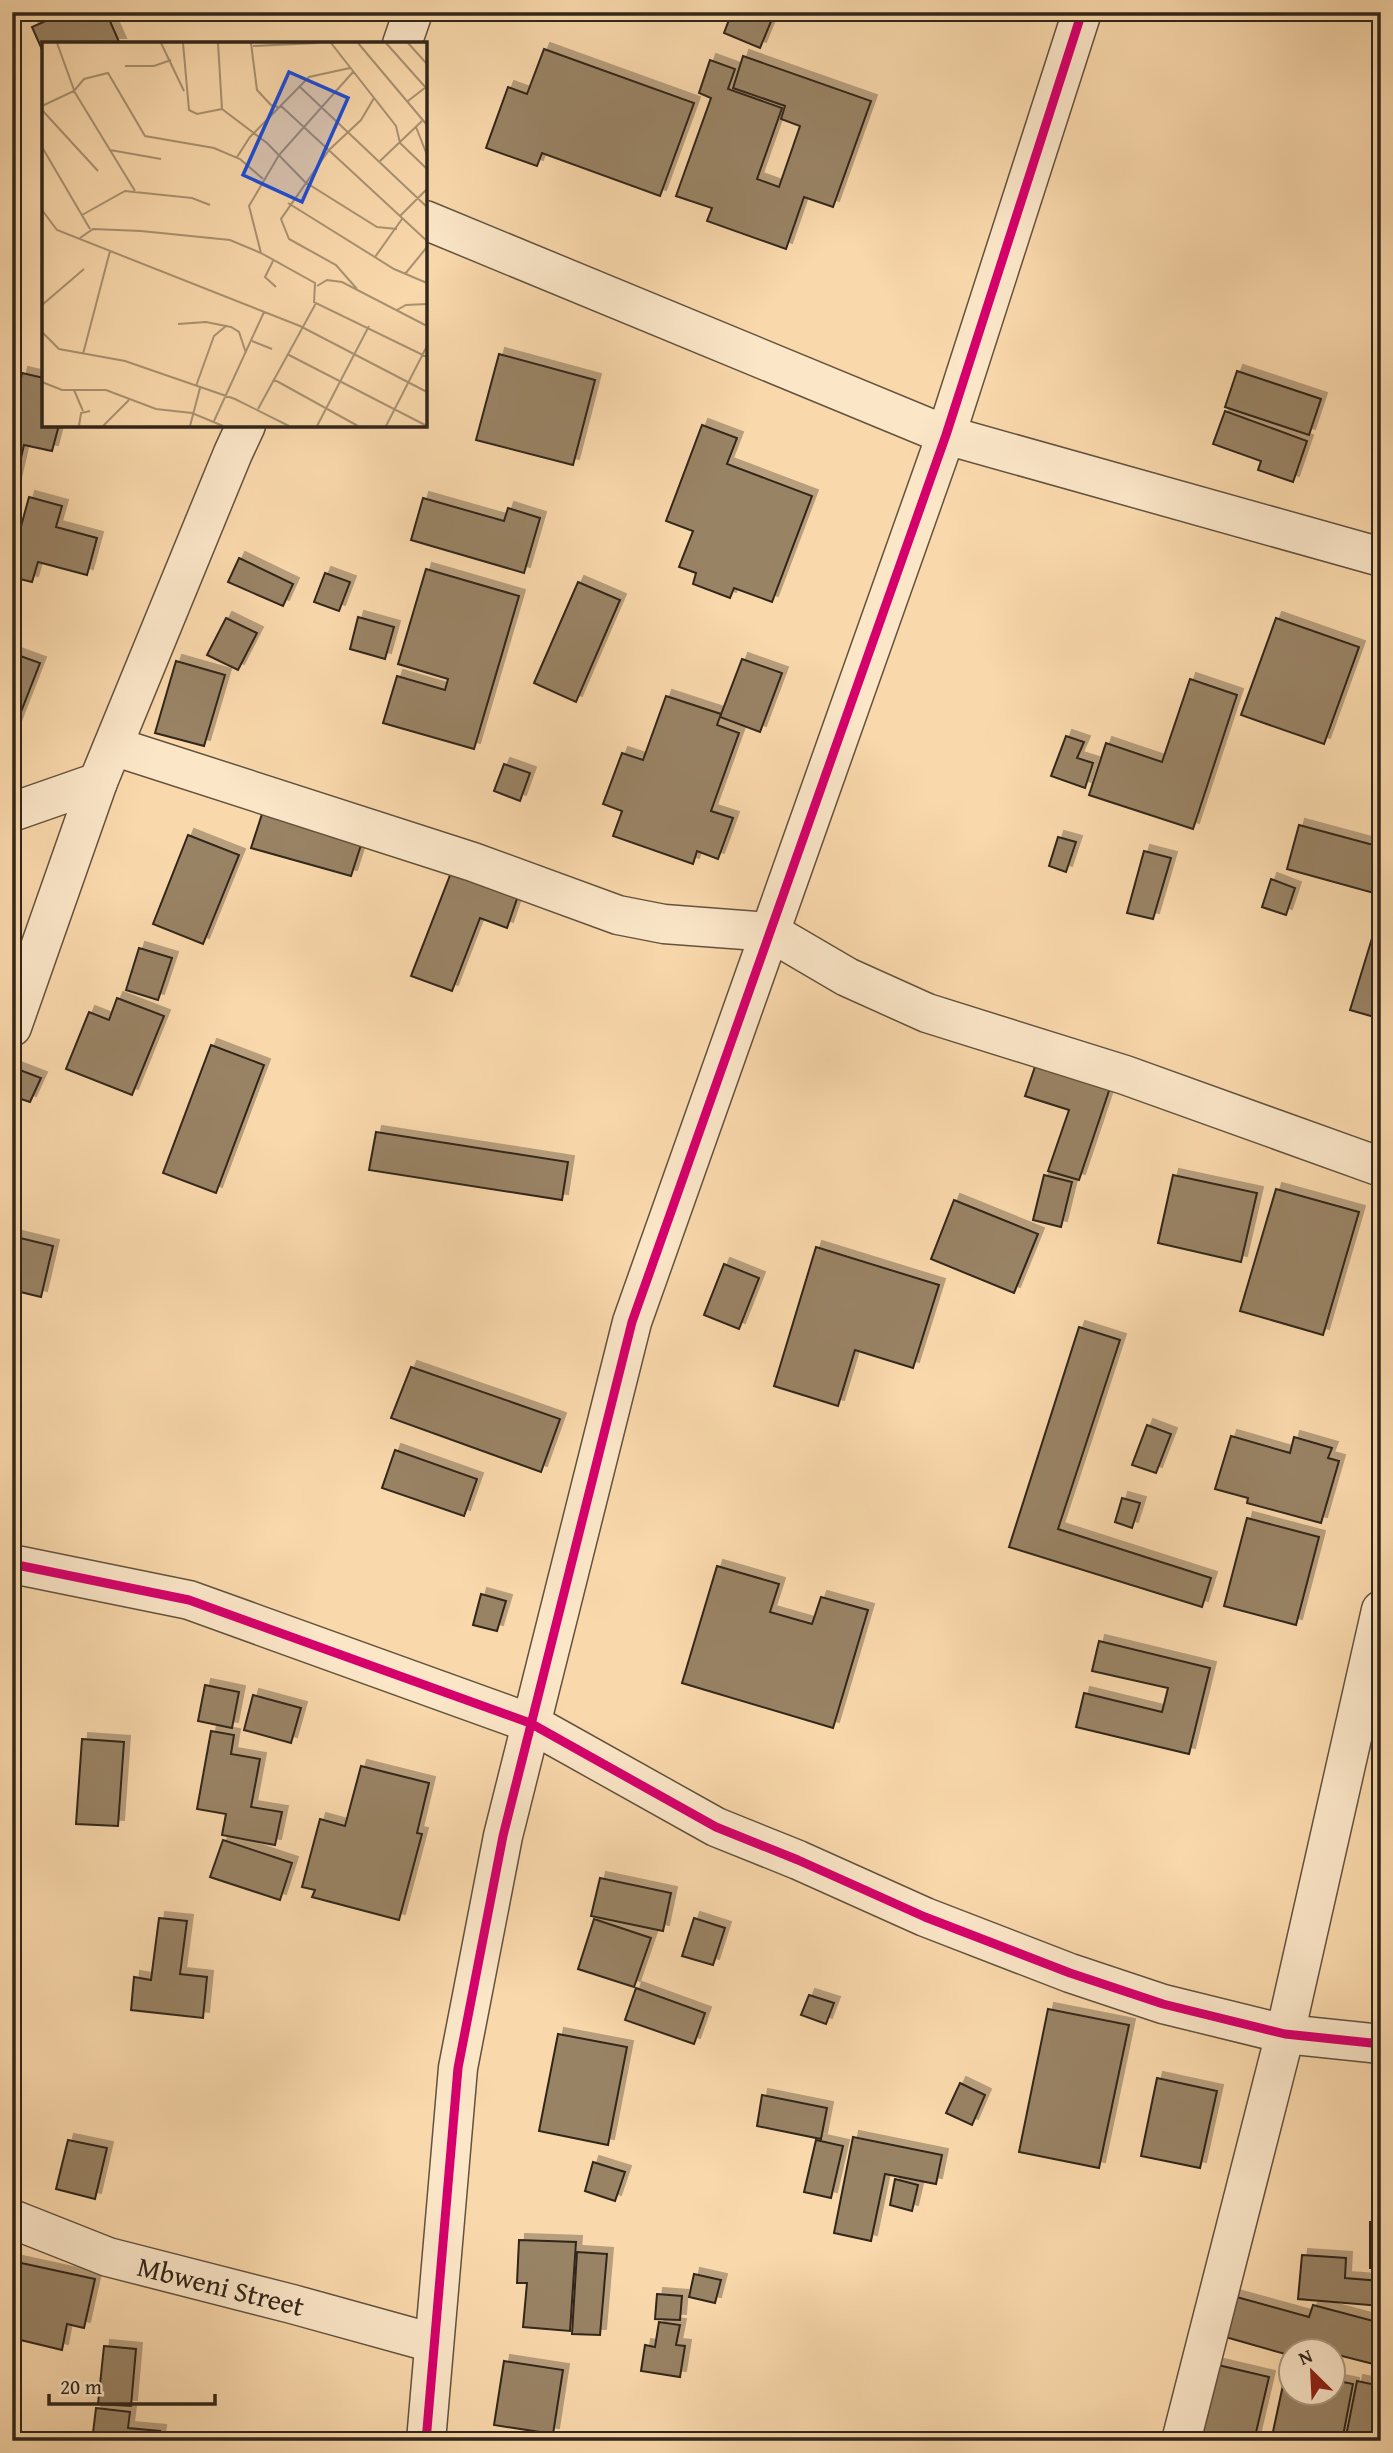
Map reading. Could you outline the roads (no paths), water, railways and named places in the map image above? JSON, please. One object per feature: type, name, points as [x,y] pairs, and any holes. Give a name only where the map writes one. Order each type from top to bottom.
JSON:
[{"type":"street","points":[[403,42],[413,12]]},
{"type":"street","points":[[426,2441],[458,2068],[503,1836],[632,1322],[946,435],[1082,12]]},
{"type":"street","points":[[427,220],[946,435],[1381,557]]},
{"type":"street","points":[[12,1027],[98,782],[245,427]]},
{"type":"street","points":[[113,746],[473,862],[618,915],[664,924],[770,932],[847,976],[928,1013],[1125,1075],[1381,1167]]},
{"type":"street","points":[[12,812],[98,782]]},
{"type":"street","points":[[12,1564],[189,1600],[530,1723],[716,1827],[798,1860],[925,1917],[1070,1973],[1163,2004],[1285,2034],[1381,2044]]},
{"type":"street","points":[[1181,2441],[1285,2034],[1381,1610]]},
{"type":"street","name":"Mbweni Street","points":[[12,2220],[108,2258],[433,2343]]}]
